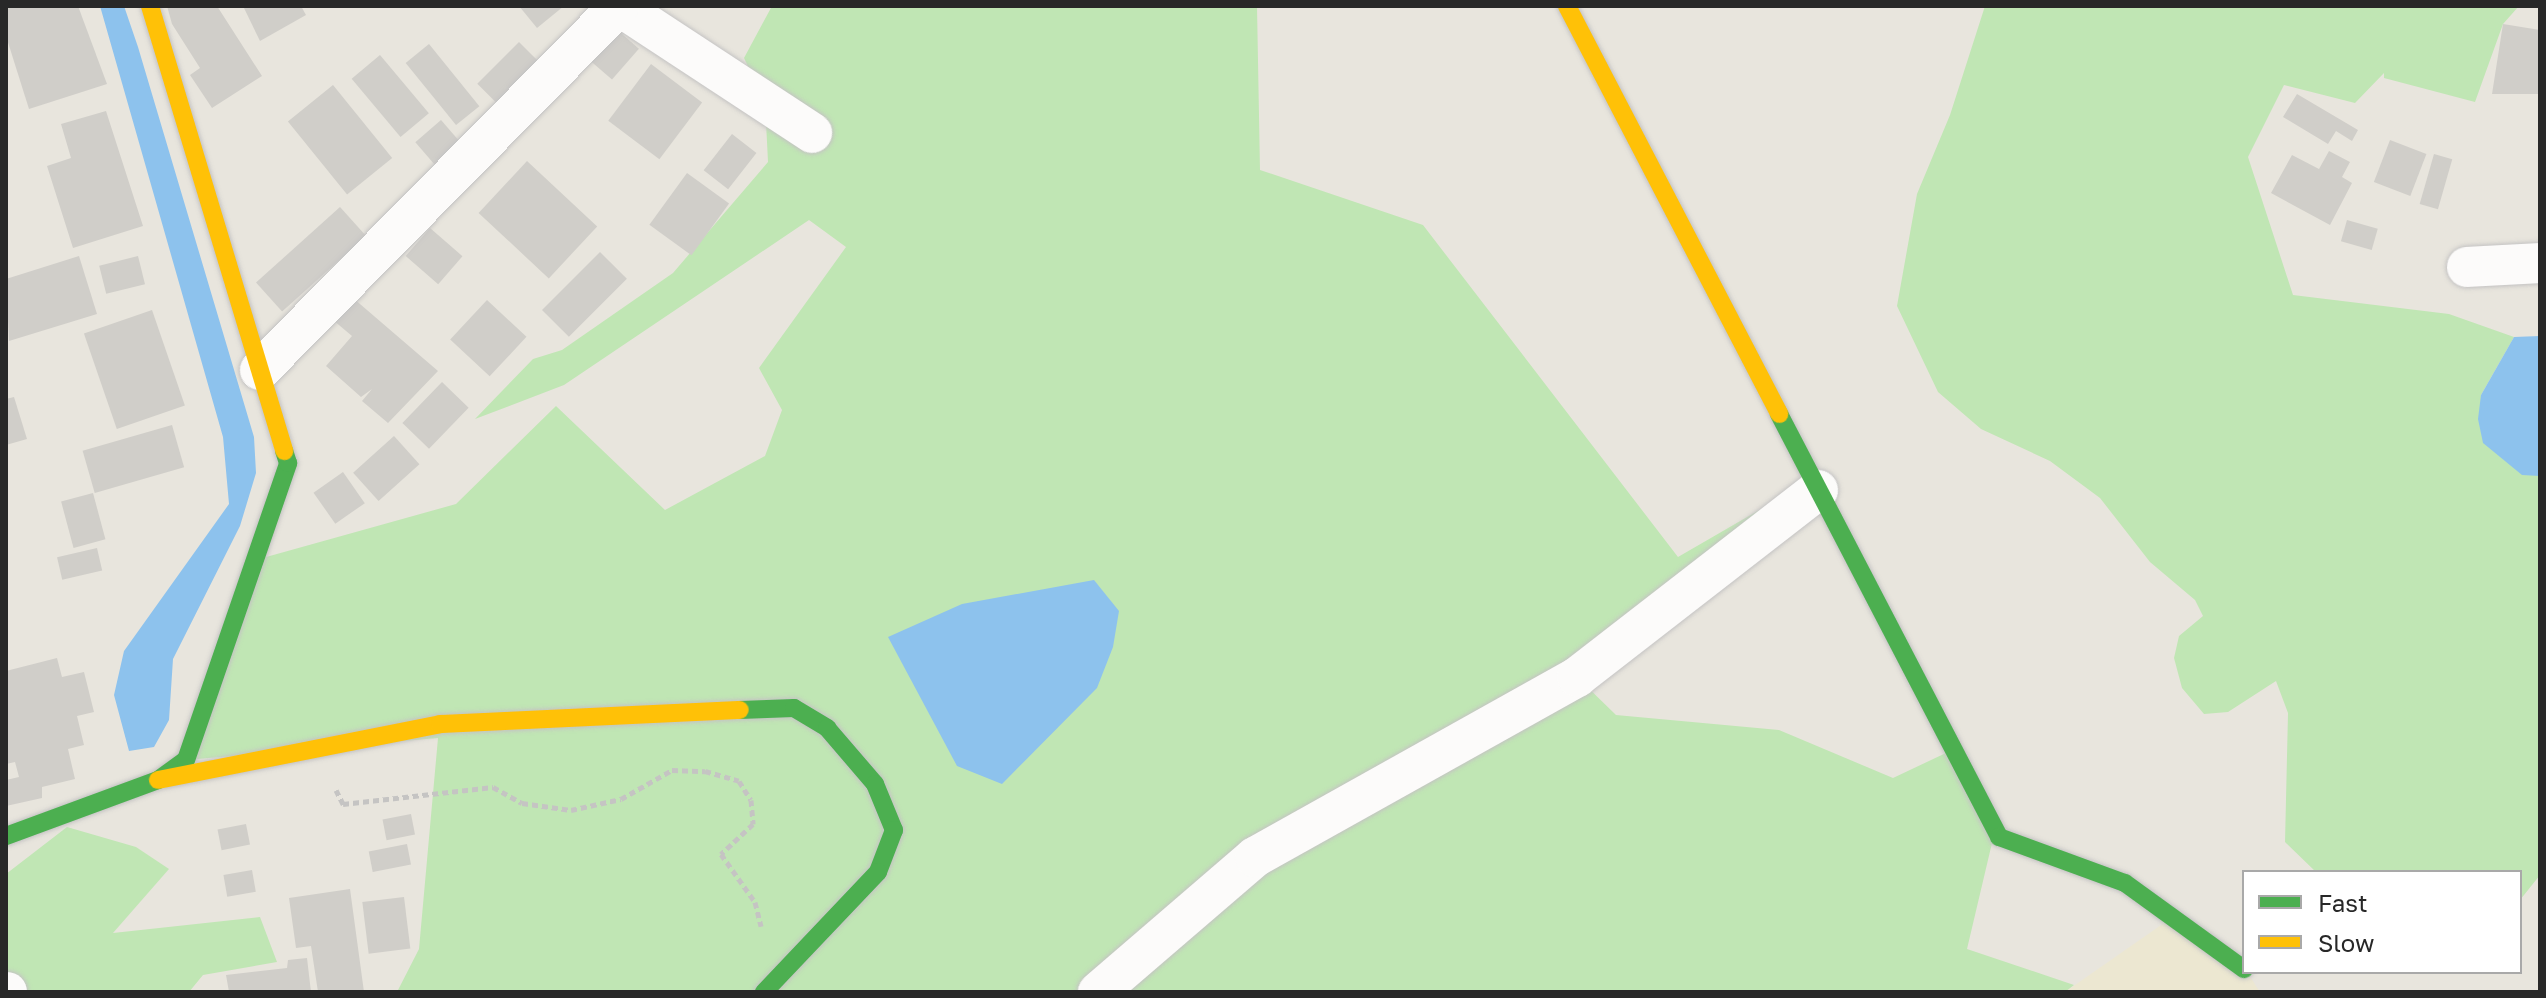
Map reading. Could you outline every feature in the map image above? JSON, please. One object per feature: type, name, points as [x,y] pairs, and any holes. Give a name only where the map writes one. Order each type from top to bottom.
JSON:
[{"type":"street","points":[[150,6],[288,463],[186,760],[158,780]]},
{"type":"street","points":[[260,370],[619,6],[812,133]]},
{"type":"street","points":[[1567,6],[1999,837],[2125,883],[2242,967]]},
{"type":"street","points":[[2467,267],[2540,263]]},
{"type":"street","points":[[1098,992],[1255,857],[1577,677],[1728,565],[1818,490]]},
{"type":"street","points":[[6,836],[158,780],[455,723],[794,708],[827,728],[875,784],[894,830],[878,872],[811,937],[764,992]]},
{"type":"street","points":[[2249,974],[2260,992]]},
{"type":"path","points":[[315,749],[343,804],[493,787],[522,803],[571,810],[621,799],[672,770],[705,771],[739,781],[751,800],[753,824],[721,854],[755,902],[761,932]]},
{"type":"shaded area","points":[[2164,923],[2242,969],[2242,974],[2248,974],[2260,992],[2065,992]]},
{"type":"green space","points":[[772,6],[1257,6],[1260,170],[1423,225],[1678,557],[1806,483],[1577,677],[1616,715],[1779,730],[1893,778],[1948,752],[1992,843],[1967,949],[2074,985],[2065,992],[397,992],[419,949],[438,738],[186,760],[259,559],[456,504],[556,406],[665,510],[765,456],[782,410],[759,368],[846,247],[809,220],[564,385],[475,419],[533,359],[562,350],[673,273],[768,162],[765,102],[744,58]]},
{"type":"green space","points":[[1985,6],[2519,6],[2503,24],[2475,102],[2384,78],[2384,73],[2355,103],[2284,85],[2248,157],[2293,295],[2449,314],[2514,337],[2481,395],[2540,474],[2540,875],[2522,898],[2522,870],[2314,870],[2285,842],[2288,713],[2276,681],[2228,712],[2204,714],[2182,688],[2174,658],[2179,636],[2203,616],[2195,600],[2150,562],[2100,498],[2050,461],[1981,429],[1938,392],[1897,306],[1917,194],[1950,115]]},
{"type":"green space","points":[[67,827],[136,847],[169,869],[113,933],[260,917],[277,962],[203,975],[189,992],[6,992],[6,874]]},
{"type":"water","points":[[100,6],[124,6],[138,47],[254,437],[256,473],[240,526],[173,659],[169,720],[154,747],[129,751],[114,695],[124,651],[229,504],[223,437]]},
{"type":"water","points":[[2540,336],[2540,476],[2522,475],[2483,443],[2478,419],[2481,395],[2514,337]]},
{"type":"water","points":[[1094,580],[1119,611],[1113,647],[1097,688],[1002,784],[957,766],[888,637],[962,604]]},
{"type":"building","points":[[6,6],[78,6],[107,84],[29,109],[6,36]]},
{"type":"building","points":[[167,6],[217,6],[262,76],[212,108],[190,75],[200,68],[172,24]]},
{"type":"building","points":[[243,6],[301,6],[306,15],[260,41]]},
{"type":"building","points":[[519,6],[564,6],[537,28]]},
{"type":"building","points":[[2503,24],[2540,30],[2540,94],[2492,94]]},
{"type":"building","points":[[614,27],[639,49],[612,80],[587,58]]},
{"type":"building","points":[[519,42],[539,62],[497,104],[477,84]]},
{"type":"building","points":[[429,44],[479,106],[456,125],[406,63]]},
{"type":"building","points":[[380,55],[429,113],[401,137],[352,79]]},
{"type":"building","points":[[651,64],[702,103],[659,159],[608,121]]},
{"type":"building","points":[[333,85],[392,158],[347,195],[288,122]]},
{"type":"building","points":[[2297,94],[2358,130],[2352,141],[2336,131],[2328,144],[2283,117]]},
{"type":"building","points":[[106,111],[143,226],[73,248],[47,166],[71,158],[61,124]]},
{"type":"building","points":[[441,120],[462,144],[436,166],[415,142]]},
{"type":"building","points":[[732,134],[756,153],[728,189],[704,170]]},
{"type":"building","points":[[2390,140],[2426,154],[2410,196],[2374,182]]},
{"type":"building","points":[[2329,151],[2350,162],[2342,177],[2352,183],[2330,225],[2271,193],[2292,155],[2319,169]]},
{"type":"building","points":[[2434,154],[2452,159],[2438,209],[2420,204]]},
{"type":"building","points":[[527,161],[597,226],[549,278],[479,213]]},
{"type":"building","points":[[687,173],[729,204],[691,255],[649,225]]},
{"type":"building","points":[[340,207],[366,236],[282,312],[256,283]]},
{"type":"building","points":[[2347,220],[2378,229],[2372,250],[2341,241]]},
{"type":"building","points":[[430,228],[462,256],[438,284],[406,256]]},
{"type":"building","points":[[600,252],[627,279],[569,337],[542,310]]},
{"type":"building","points":[[79,256],[97,314],[9,341],[6,279]]},
{"type":"building","points":[[138,256],[145,284],[106,294],[99,266]]},
{"type":"building","points":[[353,298],[438,371],[388,423],[362,401],[372,389],[361,397],[326,366],[352,336],[333,320]]},
{"type":"building","points":[[487,300],[526,337],[490,376],[450,339]]},
{"type":"building","points":[[152,310],[185,405],[117,429],[84,333]]},
{"type":"building","points":[[442,382],[469,408],[429,449],[402,423]]},
{"type":"building","points":[[14,397],[27,439],[6,445],[6,399]]},
{"type":"building","points":[[172,425],[184,467],[95,493],[83,451]]},
{"type":"building","points":[[394,436],[419,464],[379,501],[353,473]]},
{"type":"building","points":[[343,472],[365,503],[335,524],[314,493]]},
{"type":"building","points":[[93,493],[105,539],[74,548],[61,502]]},
{"type":"building","points":[[97,548],[102,570],[62,580],[57,557]]},
{"type":"building","points":[[57,658],[62,677],[84,672],[94,712],[77,716],[84,745],[68,749],[75,779],[42,787],[42,798],[6,806],[6,780],[19,777],[15,762],[6,764],[6,671]]},
{"type":"building","points":[[411,814],[415,835],[387,840],[383,820]]},
{"type":"building","points":[[246,824],[250,845],[222,850],[218,830]]},
{"type":"building","points":[[407,844],[411,865],[373,872],[369,851]]},
{"type":"building","points":[[252,870],[256,892],[227,897],[223,875]]},
{"type":"building","points":[[350,889],[364,992],[318,992],[311,946],[296,948],[289,898]]},
{"type":"building","points":[[404,897],[410,949],[369,954],[362,902]]},
{"type":"building","points":[[307,958],[311,992],[229,992],[226,975],[287,968],[288,960]]},
{"type":"traffic: fast","points":[[1779,414],[1999,837],[2125,883],[2242,968]]},
{"type":"traffic: fast","points":[[6,836],[158,780],[186,760],[288,463],[284,451]]},
{"type":"traffic: fast","points":[[740,710],[794,708],[827,728],[875,784],[894,830],[878,872],[764,992]]},
{"type":"traffic: slow","points":[[150,6],[284,451]]},
{"type":"traffic: slow","points":[[1567,6],[1779,414]]},
{"type":"traffic: slow","points":[[158,780],[440,724],[740,710]]}]
